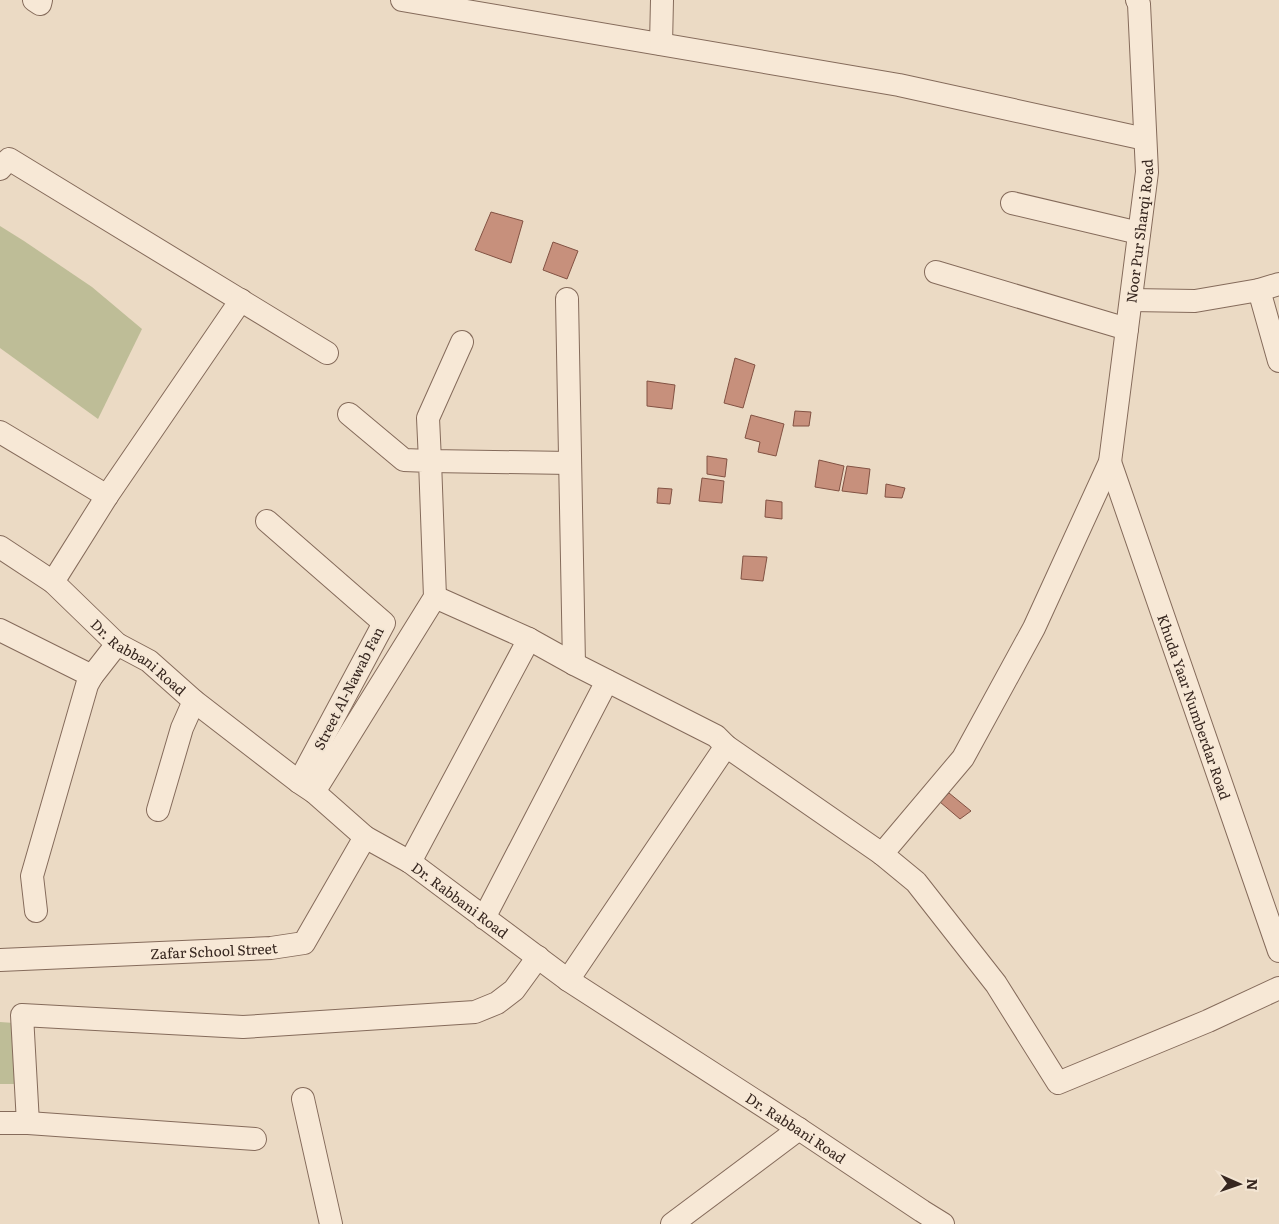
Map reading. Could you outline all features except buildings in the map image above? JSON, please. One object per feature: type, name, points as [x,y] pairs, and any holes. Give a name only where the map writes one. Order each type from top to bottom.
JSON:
[{"type":"street","points":[[34,0],[40,4],[41,0]]},
{"type":"street","points":[[402,0],[899,85],[1145,139]]},
{"type":"street","points":[[661,44],[662,0]]},
{"type":"street","name":"Noor Pur Sharqi Road","points":[[1110,462],[1146,172],[1139,4],[1137,0]]},
{"type":"street","points":[[0,169],[9,159],[327,353]]},
{"type":"street","points":[[1012,203],[1139,232]]},
{"type":"street","points":[[936,272],[1127,330]]},
{"type":"street","points":[[1131,300],[1195,301],[1269,287],[1279,361]]},
{"type":"street","points":[[567,299],[574,664]]},
{"type":"street","points":[[53,582],[108,496],[241,300]]},
{"type":"street","points":[[307,787],[410,637],[435,596],[428,418],[462,342]]},
{"type":"street","points":[[348,414],[404,460],[570,463]]},
{"type":"street","points":[[0,432],[108,496]]},
{"type":"street","points":[[882,854],[963,758],[1034,628],[1110,462]]},
{"type":"street","name":"Khuda Yaar Numberdar Road","points":[[1110,462],[1279,950]]},
{"type":"street","name":"Street Al-Nawab Fan","points":[[267,521],[384,623],[307,787]]},
{"type":"street","name":"Dr. Rabbani Road","points":[[0,547],[53,582],[117,644],[149,661],[194,701],[307,787],[364,837],[410,862],[568,980],[943,1224]]},
{"type":"street","points":[[435,596],[530,639],[574,664],[716,736],[726,746],[882,854],[916,882],[996,984],[1058,1083],[1208,1021],[1279,988]]},
{"type":"street","points":[[384,623],[410,637]]},
{"type":"street","points":[[0,630],[92,676]]},
{"type":"street","points":[[410,862],[530,639]]},
{"type":"street","points":[[36,911],[32,876],[87,685],[117,644]]},
{"type":"street","points":[[484,918],[607,681]]},
{"type":"street","points":[[158,810],[182,728],[194,701]]},
{"type":"street","points":[[568,980],[726,746]]},
{"type":"street","name":"Zafar School Street","points":[[0,960],[271,948],[304,942],[364,837]]},
{"type":"street","points":[[28,1123],[22,1015],[243,1026],[475,1012],[497,1003],[514,990],[538,957]]},
{"type":"street","points":[[303,1099],[331,1224]]},
{"type":"street","points":[[0,1123],[28,1123],[255,1139]]},
{"type":"street","points":[[672,1224],[799,1129]]},
{"type":"green space","points":[[0,226],[92,287],[142,329],[98,419],[0,348]]},
{"type":"green space","points":[[0,1022],[28,1024],[18,1084],[0,1084]]}]
